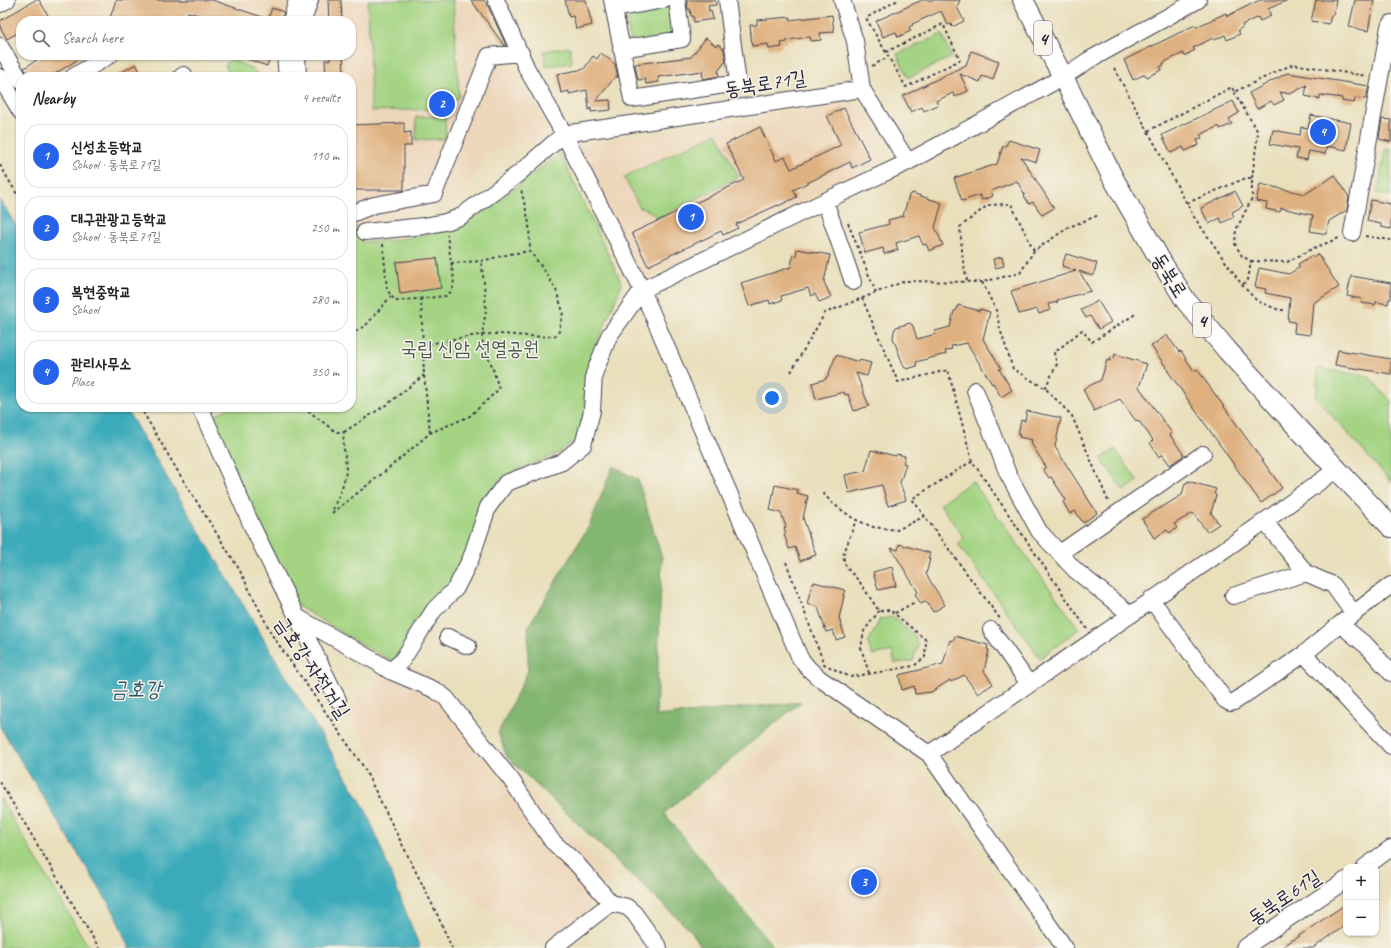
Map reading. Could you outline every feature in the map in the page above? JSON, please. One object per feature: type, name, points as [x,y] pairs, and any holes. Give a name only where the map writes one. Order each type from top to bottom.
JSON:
[{"type":"main road","name":"동북로","points":[[1023,0],[1113,178],[1162,263],[1186,301],[1232,355],[1391,526]]},
{"type":"street","points":[[0,4],[7,0]]},
{"type":"street","points":[[292,16],[297,0]]},
{"type":"street","points":[[305,16],[310,0]]},
{"type":"street","points":[[496,0],[527,69],[564,134],[642,290],[800,658],[809,670],[819,678],[929,754],[1065,948]]},
{"type":"street","points":[[664,0],[613,5],[632,99],[738,83],[727,0]]},
{"type":"street","points":[[621,49],[682,39],[678,0]]},
{"type":"street","points":[[842,0],[855,41],[862,89],[908,162]]},
{"type":"street","points":[[390,671],[401,662],[434,610],[456,588],[472,558],[488,507],[506,483],[562,462],[583,444],[592,411],[594,374],[609,336],[642,290],[908,162],[1063,77],[1089,60],[1198,0]]},
{"type":"street","points":[[1352,234],[1389,26],[1391,23]]},
{"type":"street","points":[[0,46],[10,59],[16,72]]},
{"type":"street","points":[[356,212],[374,205],[434,194],[489,56],[521,53]]},
{"type":"street","points":[[81,72],[102,60]]},
{"type":"street","points":[[285,60],[287,72]]},
{"type":"street","points":[[297,60],[298,72]]},
{"type":"street","points":[[0,77],[16,104]]},
{"type":"street","name":"동북로71길","points":[[564,134],[862,89]]},
{"type":"street","points":[[365,232],[446,222],[460,217],[518,174],[564,134]]},
{"type":"street","points":[[825,201],[853,282]]},
{"type":"street","points":[[975,390],[1008,474],[1039,531],[1075,570],[1131,615]]},
{"type":"street","points":[[202,412],[252,526],[338,700]]},
{"type":"street","points":[[1060,553],[1203,454]]},
{"type":"street","points":[[929,754],[1265,522],[1337,469]]},
{"type":"street","points":[[1265,522],[1306,573],[1333,585],[1354,614]]},
{"type":"street","points":[[1233,596],[1306,573]]},
{"type":"street","points":[[1151,600],[1222,699],[1228,702],[1234,702],[1304,654],[1391,585]]},
{"type":"street","points":[[296,617],[390,671],[435,690],[446,698],[512,781],[552,841],[576,863],[612,903],[627,907],[634,913],[659,948]]},
{"type":"street","points":[[1340,624],[1368,647],[1391,673]]},
{"type":"street","points":[[998,627],[1029,684]]},
{"type":"street","points":[[448,637],[468,646]]},
{"type":"street","points":[[1304,654],[1391,746]]},
{"type":"street","points":[[1369,864],[1391,848]]},
{"type":"street","name":"동북로61길","points":[[1244,948],[1343,882]]},
{"type":"street","points":[[553,948],[612,903]]},
{"type":"path","points":[[886,52],[943,24],[960,60],[906,87],[866,18],[898,0]]},
{"type":"path","points":[[859,70],[869,68],[888,56]]},
{"type":"path","points":[[1234,92],[1293,64],[1380,78]]},
{"type":"path","points":[[1114,68],[1194,217],[1242,285],[1257,301],[1279,310],[1284,310]]},
{"type":"path","points":[[1148,131],[1232,87],[1258,132],[1252,178],[1252,198],[1236,230],[1235,244],[1242,256],[1251,260],[1287,262],[1314,248],[1352,234],[1391,240]]},
{"type":"path","points":[[0,165],[16,192]]},
{"type":"path","points":[[422,345],[482,335],[496,334],[549,337],[558,335],[563,312],[556,290],[530,251],[529,223],[518,174]]},
{"type":"path","points":[[1187,203],[1246,178],[1252,178]]},
{"type":"path","points":[[967,281],[963,261],[960,227],[988,205],[1011,204],[1034,250]]},
{"type":"path","points":[[791,372],[825,312],[905,281],[982,282],[1020,273],[1034,250],[1069,226],[1099,215]]},
{"type":"path","points":[[382,231],[387,289],[391,296],[396,301],[446,296],[452,291],[454,280],[446,222]]},
{"type":"path","points":[[451,263],[481,261],[530,251]]},
{"type":"path","points":[[1242,285],[1248,280],[1251,260]]},
{"type":"path","points":[[344,432],[343,440],[346,471],[341,490],[332,513],[383,473],[430,433],[470,416],[499,389],[492,366],[483,345],[482,335],[486,310],[481,261]]},
{"type":"path","points":[[982,282],[996,310],[1000,329],[1013,369],[1045,388],[1072,416],[1114,516]]},
{"type":"path","points":[[356,332],[367,324],[391,296]]},
{"type":"path","points":[[421,298],[422,345],[430,433]]},
{"type":"path","points":[[862,298],[898,382],[948,370],[972,461],[1095,640]]},
{"type":"path","points":[[1045,388],[1057,364],[1054,353],[1082,330],[1092,342],[1137,312]]},
{"type":"path","points":[[310,412],[336,432],[344,432],[388,403],[424,375]]},
{"type":"path","name":"금호강 자전거길","points":[[143,412],[180,475],[239,569],[272,635],[364,766],[436,912],[452,948]]},
{"type":"path","points":[[972,461],[912,499],[998,627]]},
{"type":"path","points":[[823,493],[832,503],[856,520],[873,527],[897,530],[924,516]]},
{"type":"path","points":[[856,520],[842,556],[846,567],[859,581],[879,611]]},
{"type":"path","points":[[786,562],[824,664],[850,677],[914,666],[925,658],[926,640],[895,613],[890,610],[879,611],[864,631],[861,648],[869,673]]},
{"type":"path","points":[[895,613],[915,602]]},
{"type":"path","points":[[0,782],[99,948]]},
{"type":"shaded area","points":[[57,0],[292,0],[287,16],[81,16]]},
{"type":"shaded area","points":[[303,0],[467,0],[493,32],[549,130],[539,142],[489,151],[462,200],[367,226],[356,227],[356,72],[293,72],[293,60],[356,60],[356,16],[299,16]]},
{"type":"shaded area","points":[[197,60],[221,60],[216,64]]},
{"type":"shaded area","points":[[240,60],[278,60],[280,72],[266,71]]},
{"type":"shaded area","points":[[850,102],[864,110],[888,149],[884,162],[649,277],[642,273],[577,155],[581,144]]},
{"type":"shaded area","points":[[381,676],[437,683],[541,804],[615,878],[586,912],[538,946],[434,872],[347,711]]},
{"type":"shaded area","points":[[822,701],[922,772],[1043,948],[784,948],[677,816]]},
{"type":"green space","points":[[368,0],[453,0],[459,97],[444,109],[371,111]]},
{"type":"green space","points":[[675,2],[680,37],[630,43],[626,8]]},
{"type":"green space","points":[[942,34],[952,57],[908,78],[897,54]]},
{"type":"green space","points":[[570,47],[572,63],[546,66],[544,51]]},
{"type":"green space","points":[[229,60],[232,60],[253,69],[256,72],[228,72],[225,65]]},
{"type":"green space","points":[[445,116],[446,139],[416,140],[416,117]]},
{"type":"green space","points":[[717,133],[739,177],[657,219],[650,212],[640,208],[624,177]]},
{"type":"green space","points":[[1386,148],[1391,149],[1391,196],[1377,193]]},
{"type":"green space","name":"국립 신암 선열공원","points":[[560,153],[622,284],[589,363],[584,388],[586,413],[577,438],[559,453],[504,476],[455,584],[400,658],[391,660],[371,650],[298,606],[257,523],[212,417],[222,412],[356,412],[356,227],[363,226],[362,242],[390,241],[457,228],[505,196]]},
{"type":"green space","points":[[1318,368],[1368,376],[1391,401],[1391,482],[1316,398]]},
{"type":"green space","points":[[1115,449],[1138,481],[1124,491],[1101,459]]},
{"type":"green space","points":[[613,466],[638,480],[662,558],[656,716],[801,702],[664,813],[774,948],[702,948],[692,932],[507,757],[498,733],[528,671],[528,627],[589,526]]},
{"type":"green space","points":[[972,481],[1079,629],[1040,658],[957,543],[964,538],[940,504]]},
{"type":"green space","points":[[892,617],[914,635],[918,645],[913,661],[895,663],[892,651],[872,655],[868,643],[880,619]]},
{"type":"green space","points":[[0,798],[89,948],[0,948]]},
{"type":"water","name":"금호강","points":[[0,199],[16,226],[16,412],[128,412],[366,810],[420,948],[129,948],[114,912],[0,727]]},
{"type":"building","points":[[35,0],[39,0],[48,15],[16,16],[16,34],[7,39],[0,27],[0,21]]},
{"type":"building","points":[[116,0],[212,0],[259,16],[202,16],[188,12],[186,16],[111,16]]},
{"type":"building","points":[[328,0],[341,0],[342,16],[329,16]]},
{"type":"building","points":[[471,0],[484,0],[506,45],[504,45]]},
{"type":"building","points":[[565,0],[586,0],[592,25],[576,29],[573,16],[569,17]]},
{"type":"building","points":[[687,0],[715,0],[716,5],[708,6],[709,11],[711,10],[713,19],[694,22],[690,9],[688,10]]},
{"type":"building","points":[[922,0],[960,0],[957,7],[964,21],[952,27],[951,24],[948,25],[941,11],[912,24],[913,25],[909,27],[911,31],[898,37],[896,32],[883,37],[876,21]]},
{"type":"building","points":[[1260,0],[1288,0],[1268,9],[1271,16],[1260,21],[1258,17],[1242,25],[1243,27],[1238,30],[1240,34],[1227,40],[1225,35],[1214,40],[1213,38],[1193,48],[1195,50],[1184,56],[1183,53],[1163,63],[1164,65],[1160,67],[1161,70],[1147,77],[1145,74],[1133,80],[1124,60],[1195,25],[1196,27],[1226,13],[1227,16]]},
{"type":"building","points":[[1316,0],[1336,0],[1333,16],[1331,15],[1329,24],[1311,21]]},
{"type":"building","points":[[1355,0],[1374,0],[1368,31],[1349,27]]},
{"type":"building","points":[[272,8],[284,12],[283,16],[269,16]]},
{"type":"building","points":[[832,15],[834,32],[820,33],[821,40],[811,41],[810,37],[787,40],[787,42],[781,43],[782,47],[769,49],[768,44],[752,46],[750,25],[757,25],[757,20],[790,17],[790,20]]},
{"type":"building","points":[[706,38],[716,46],[718,44],[724,49],[726,61],[718,71],[719,76],[703,79],[702,71],[658,77],[659,82],[646,84],[645,79],[638,80],[635,64],[691,57]]},
{"type":"building","points":[[971,51],[999,61],[993,80],[982,76],[980,82],[960,74],[968,91],[955,97],[953,93],[936,101],[938,105],[924,111],[922,107],[911,112],[903,96],[966,65]]},
{"type":"building","points":[[601,53],[615,64],[618,78],[616,76],[596,101],[610,100],[611,110],[591,112],[591,108],[589,110],[587,90],[569,94],[569,91],[561,93],[557,74],[584,69],[593,56],[597,59]]},
{"type":"building","points":[[37,60],[77,60],[58,72],[26,72],[24,68]]},
{"type":"building","points":[[250,60],[269,60],[267,66]]},
{"type":"building","points":[[325,60],[343,60],[344,72],[326,72]]},
{"type":"building","points":[[136,64],[140,72],[122,72]]},
{"type":"building","points":[[1287,73],[1369,86],[1366,99],[1355,98],[1354,103],[1342,101],[1342,98],[1320,95],[1320,99],[1305,96],[1307,85],[1290,94],[1280,92],[1284,100],[1274,105],[1271,101],[1257,109],[1249,93]]},
{"type":"building","points":[[1233,101],[1239,113],[1229,119],[1232,124],[1220,129],[1219,126],[1200,135],[1202,138],[1197,140],[1199,145],[1185,151],[1183,147],[1171,153],[1162,135]]},
{"type":"building","points":[[844,108],[870,159],[852,168],[850,162],[793,190],[797,197],[736,224],[738,228],[723,235],[721,231],[648,266],[632,233],[744,180],[726,144],[760,127],[776,161],[785,157],[791,169],[841,145],[827,116]]},
{"type":"building","points":[[1311,115],[1351,123],[1346,150],[1327,146],[1325,154],[1309,151],[1307,160],[1296,158],[1298,149],[1270,144],[1273,130],[1300,135],[1301,127],[1308,128]]},
{"type":"building","points":[[1382,119],[1391,120],[1391,142],[1379,139]]},
{"type":"building","points":[[404,123],[404,133],[411,132],[411,146],[404,146],[404,190],[356,190],[356,125]]},
{"type":"building","points":[[1009,140],[1040,150],[1036,162],[1021,157],[1054,208],[1042,215],[1033,202],[1029,204],[1017,181],[991,191],[993,196],[982,200],[980,195],[962,201],[954,178],[997,164],[1003,146],[1005,147]]},
{"type":"building","points":[[1335,175],[1349,197],[1347,210],[1329,221],[1326,234],[1310,231],[1313,215],[1281,208],[1280,212],[1266,209],[1267,203],[1256,201],[1260,184],[1305,194]]},
{"type":"building","points":[[1235,191],[1243,206],[1232,212],[1234,217],[1222,223],[1220,218],[1209,224],[1201,208]]},
{"type":"building","points":[[912,193],[942,203],[935,227],[943,245],[929,251],[926,244],[923,245],[919,236],[896,243],[898,250],[884,254],[883,248],[865,253],[859,232],[889,224],[888,220],[903,216],[909,195]]},
{"type":"building","points":[[1371,200],[1391,204],[1391,229],[1381,227],[1381,224],[1367,221]]},
{"type":"building","points":[[797,249],[830,255],[824,282],[831,297],[819,302],[815,294],[811,296],[808,288],[781,296],[782,300],[770,304],[769,300],[749,306],[741,283],[791,267],[793,255],[796,256]]},
{"type":"building","points":[[1066,254],[1097,263],[1093,276],[1079,271],[1091,291],[1057,300],[1058,302],[1048,304],[1050,310],[1039,314],[1037,309],[1019,314],[1011,291],[1076,271],[1062,266]]},
{"type":"building","points":[[1318,254],[1339,287],[1313,303],[1310,335],[1294,333],[1295,322],[1288,321],[1290,298],[1265,293],[1266,289],[1255,287],[1259,268],[1289,274],[1300,267],[1298,264],[1311,256],[1312,257]]},
{"type":"building","points":[[1002,257],[1004,266],[995,268],[993,259]]},
{"type":"building","points":[[437,258],[441,288],[400,294],[396,262]]},
{"type":"building","points":[[1351,276],[1391,283],[1391,299],[1389,299],[1388,304],[1376,302],[1375,305],[1361,303],[1362,299],[1347,296]]},
{"type":"building","points":[[1098,301],[1111,322],[1099,329],[1090,316],[1086,318],[1081,310]]},
{"type":"building","points":[[958,305],[990,312],[983,339],[1001,368],[999,369],[1012,390],[1001,397],[967,343],[951,346],[952,349],[945,351],[946,354],[916,362],[917,366],[907,369],[904,367],[893,338],[896,327],[910,323],[913,326],[917,339],[936,334],[935,331],[950,327],[954,311],[956,311]]},
{"type":"building","points":[[1167,335],[1179,352],[1181,351],[1194,371],[1197,369],[1282,488],[1261,503],[1151,346]]},
{"type":"building","points":[[1338,350],[1391,359],[1391,374],[1335,365]]},
{"type":"building","points":[[1115,354],[1147,364],[1139,387],[1172,433],[1170,435],[1184,455],[1170,465],[1162,454],[1159,457],[1150,443],[1153,440],[1138,420],[1136,421],[1120,399],[1094,411],[1083,389],[1101,380],[1107,360],[1110,361],[1111,357],[1114,358]]},
{"type":"building","points":[[836,355],[859,362],[860,360],[871,363],[867,376],[856,373],[869,406],[854,411],[848,394],[845,395],[844,392],[816,399],[812,383],[826,379]]},
{"type":"building","points":[[1027,411],[1061,418],[1055,447],[1097,513],[1083,523],[1075,511],[1070,514],[1063,502],[1066,500],[1051,477],[1049,478],[1043,469],[1046,467],[1031,443],[1032,440],[1019,437],[1020,435],[1018,435],[1021,420],[1025,421]]},
{"type":"building","points":[[871,450],[896,456],[897,454],[905,456],[903,463],[906,464],[900,483],[906,500],[888,506],[882,485],[849,493],[845,475],[865,471]]},
{"type":"building","points":[[1188,481],[1216,489],[1214,494],[1216,495],[1211,513],[1219,524],[1207,532],[1193,513],[1174,524],[1177,528],[1169,533],[1167,530],[1154,538],[1142,519],[1182,495],[1185,483]]},
{"type":"building","points":[[775,485],[798,490],[797,493],[808,496],[803,518],[816,555],[800,561],[795,547],[789,549],[784,534],[786,533],[784,528],[786,527],[781,513],[770,510]]},
{"type":"building","points":[[899,544],[930,553],[926,574],[945,605],[933,612],[926,601],[921,604],[915,594],[918,592],[891,548],[898,550]]},
{"type":"building","points":[[892,567],[896,586],[878,590],[873,572]]},
{"type":"building","points":[[814,582],[845,590],[839,618],[845,637],[836,640],[833,630],[826,632],[818,607],[807,604],[812,584],[814,584]]},
{"type":"building","points":[[955,636],[988,645],[987,649],[989,650],[984,671],[993,684],[978,694],[964,675],[951,682],[950,680],[931,692],[915,694],[914,686],[902,690],[899,675],[943,664],[950,640],[953,641]]},
{"type":"building","points":[[1343,906],[1343,927],[1313,948],[1281,948]]},
{"type":"place","name":"대구관광고등학교","points":[[442,104]]},
{"type":"place","name":"관리사무소","points":[[1323,132]]},
{"type":"place","name":"신성초등학교","points":[[691,217]]},
{"type":"place","name":"복현중학교","points":[[864,882]]}]
